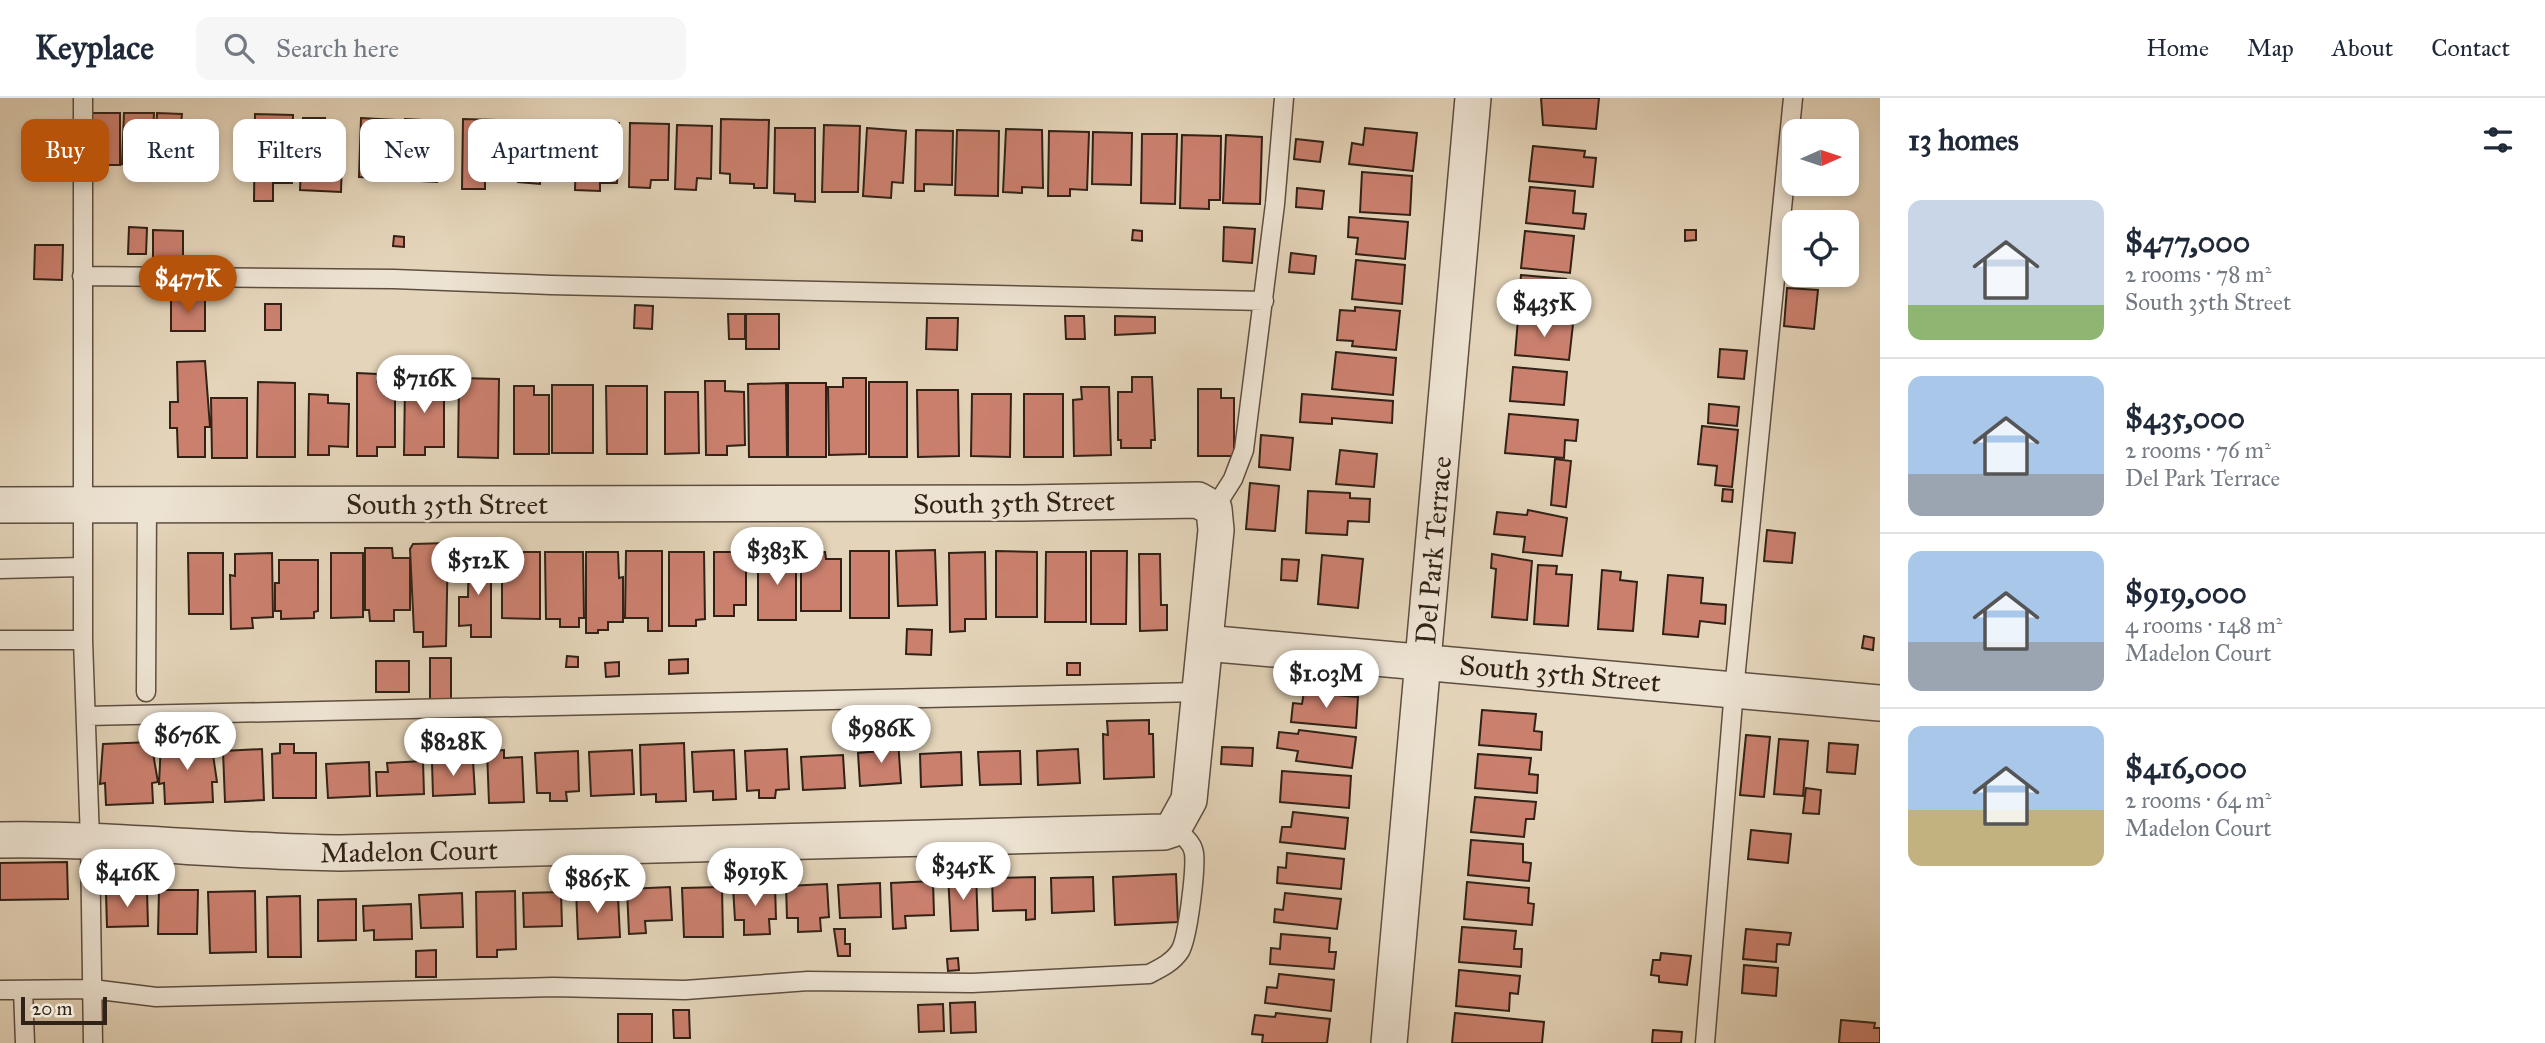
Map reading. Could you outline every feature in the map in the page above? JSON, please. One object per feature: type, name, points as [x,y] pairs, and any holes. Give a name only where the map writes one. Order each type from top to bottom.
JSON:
[{"type":"street","name":"Del Park Terrace","points":[[1389,1043],[1473,98]]},
{"type":"street","name":"South 35th Street","points":[[0,505],[1023,503],[1198,500],[1214,509]]},
{"type":"street","points":[[1173,829],[1189,800],[1216,530],[1214,509]]},
{"type":"street","name":"South 35th Street","points":[[1205,643],[1423,660],[1880,703]]},
{"type":"street","name":"Madelon Court","points":[[0,840],[90,840],[275,852],[340,853],[1164,832],[1173,829]]},
{"type":"lane","points":[[83,98],[82,567],[93,1043]]},
{"type":"lane","points":[[1214,509],[1233,479],[1244,450],[1264,301],[1284,98]]},
{"type":"lane","points":[[1705,1043],[1734,690],[1793,98]]},
{"type":"lane","points":[[82,276],[394,279],[1264,301]]},
{"type":"lane","points":[[146,692],[147,505]]},
{"type":"lane","points":[[0,569],[82,567]]},
{"type":"lane","points":[[0,640],[83,640]]},
{"type":"lane","points":[[86,716],[1200,692]]},
{"type":"lane","points":[[0,990],[92,989],[156,998],[554,987],[685,990],[808,981],[972,983],[1149,974],[1166,966],[1180,951],[1188,924],[1194,852],[1187,838],[1173,829]]},
{"type":"lane","points":[[23,990],[25,1043]]},
{"type":"building","points":[[1541,98],[1599,98],[1596,129],[1543,125]]},
{"type":"building","points":[[89,113],[120,113],[120,165],[109,165],[109,119],[89,119]]},
{"type":"building","points":[[124,113],[154,113],[154,119],[124,119]]},
{"type":"building","points":[[157,113],[182,114],[181,119],[157,119]]},
{"type":"building","points":[[255,114],[293,115],[293,119],[255,119]]},
{"type":"building","points":[[463,119],[468,119],[468,182],[485,182],[485,189],[462,189]]},
{"type":"building","points":[[721,119],[769,120],[767,188],[754,188],[754,184],[730,183],[730,174],[720,173]]},
{"type":"building","points":[[630,123],[669,124],[668,180],[651,180],[650,188],[629,187]]},
{"type":"building","points":[[677,125],[712,126],[711,179],[697,178],[696,190],[675,189]]},
{"type":"building","points":[[824,125],[860,126],[858,192],[822,192]]},
{"type":"building","points":[[775,128],[815,128],[815,202],[795,201],[795,194],[774,193]]},
{"type":"building","points":[[867,128],[906,131],[903,183],[892,182],[891,198],[863,196]]},
{"type":"building","points":[[1365,128],[1417,133],[1413,171],[1349,164],[1352,143],[1363,145]]},
{"type":"building","points":[[1006,129],[1042,130],[1043,188],[1022,187],[1022,193],[1003,192]]},
{"type":"building","points":[[916,130],[953,131],[952,185],[924,184],[924,191],[915,191]]},
{"type":"building","points":[[957,130],[999,131],[998,196],[955,195]]},
{"type":"building","points":[[1049,131],[1089,132],[1087,190],[1070,189],[1070,196],[1048,196]]},
{"type":"building","points":[[1093,132],[1132,133],[1131,185],[1092,184]]},
{"type":"building","points":[[1142,134],[1177,134],[1175,204],[1141,203]]},
{"type":"building","points":[[1182,135],[1221,136],[1220,200],[1209,200],[1209,209],[1180,208]]},
{"type":"building","points":[[1226,135],[1262,137],[1260,204],[1223,203]]},
{"type":"building","points":[[1296,139],[1323,142],[1320,162],[1294,159]]},
{"type":"building","points":[[1533,146],[1585,151],[1584,157],[1596,158],[1593,187],[1529,181]]},
{"type":"building","points":[[1362,172],[1412,176],[1410,215],[1360,212]]},
{"type":"building","points":[[254,182],[292,182],[273,183],[273,201],[254,201]]},
{"type":"building","points":[[300,182],[341,182],[341,192],[300,190]]},
{"type":"building","points":[[575,182],[617,182],[600,183],[600,191],[575,190]]},
{"type":"building","points":[[1530,187],[1575,191],[1573,213],[1586,214],[1584,229],[1526,223]]},
{"type":"building","points":[[1297,188],[1324,191],[1322,209],[1296,207]]},
{"type":"building","points":[[1349,217],[1408,222],[1405,259],[1356,254],[1358,238],[1348,237]]},
{"type":"building","points":[[129,227],[147,228],[146,254],[128,254]]},
{"type":"building","points":[[1224,227],[1255,229],[1252,263],[1223,261]]},
{"type":"building","points":[[153,230],[183,231],[183,259],[153,259]]},
{"type":"building","points":[[1133,230],[1142,231],[1142,241],[1132,240]]},
{"type":"building","points":[[1685,230],[1696,230],[1696,240],[1685,241]]},
{"type":"building","points":[[1525,231],[1574,236],[1570,273],[1521,268]]},
{"type":"building","points":[[394,236],[404,237],[404,247],[393,246]]},
{"type":"building","points":[[35,245],[63,245],[62,280],[34,279]]},
{"type":"building","points":[[1291,253],[1316,256],[1314,274],[1289,272]]},
{"type":"building","points":[[1356,260],[1405,265],[1402,304],[1352,299]]},
{"type":"building","points":[[1521,275],[1566,279],[1563,317],[1518,313]]},
{"type":"building","points":[[1787,288],[1818,290],[1814,329],[1784,326]]},
{"type":"building","points":[[171,299],[205,299],[205,331],[171,331]]},
{"type":"building","points":[[265,304],[281,304],[281,330],[265,330]]},
{"type":"building","points":[[635,305],[653,306],[652,329],[634,328]]},
{"type":"building","points":[[1355,307],[1400,311],[1396,350],[1352,346],[1353,341],[1337,340],[1340,310],[1355,311]]},
{"type":"building","points":[[728,314],[745,314],[745,339],[729,339]]},
{"type":"building","points":[[746,314],[779,314],[779,349],[746,349]]},
{"type":"building","points":[[1065,316],[1084,316],[1085,339],[1066,339]]},
{"type":"building","points":[[1115,316],[1155,317],[1155,333],[1115,335]]},
{"type":"building","points":[[927,318],[958,318],[957,350],[926,349]]},
{"type":"building","points":[[1518,319],[1573,324],[1569,360],[1515,355]]},
{"type":"building","points":[[1720,349],[1747,351],[1744,379],[1718,377]]},
{"type":"building","points":[[1336,352],[1396,358],[1393,395],[1332,389]]},
{"type":"building","points":[[205,361],[210,427],[205,427],[205,457],[178,457],[177,428],[170,428],[170,402],[178,402],[177,362]]},
{"type":"building","points":[[1513,367],[1567,372],[1564,405],[1510,401]]},
{"type":"building","points":[[357,373],[377,374],[377,382],[395,382],[395,447],[377,447],[377,456],[357,456]]},
{"type":"building","points":[[409,376],[435,376],[434,382],[444,382],[444,447],[425,447],[425,455],[404,455],[405,383],[409,383]]},
{"type":"building","points":[[1132,377],[1152,377],[1155,440],[1151,440],[1151,448],[1121,448],[1121,440],[1118,440],[1118,392],[1132,392]]},
{"type":"building","points":[[459,378],[499,379],[498,458],[458,457]]},
{"type":"building","points":[[843,378],[866,378],[866,454],[829,455],[828,387],[843,387]]},
{"type":"building","points":[[705,381],[725,381],[725,391],[744,392],[745,445],[727,446],[727,455],[706,455]]},
{"type":"building","points":[[258,382],[295,383],[295,457],[257,457]]},
{"type":"building","points":[[869,382],[907,382],[907,457],[869,457]]},
{"type":"building","points":[[786,383],[787,457],[749,457],[748,384]]},
{"type":"building","points":[[788,383],[826,383],[826,457],[788,457]]},
{"type":"building","points":[[552,385],[593,385],[593,453],[552,453]]},
{"type":"building","points":[[514,386],[534,386],[534,395],[549,395],[549,454],[514,454]]},
{"type":"building","points":[[606,386],[647,386],[647,454],[607,454]]},
{"type":"building","points":[[1081,387],[1109,387],[1111,455],[1074,456],[1073,400],[1082,399]]},
{"type":"building","points":[[1198,389],[1221,389],[1221,398],[1234,398],[1234,456],[1198,456]]},
{"type":"building","points":[[917,390],[958,390],[959,456],[918,457]]},
{"type":"building","points":[[665,392],[698,392],[699,453],[665,454]]},
{"type":"building","points":[[309,394],[328,395],[328,403],[349,404],[348,447],[329,446],[329,455],[308,455]]},
{"type":"building","points":[[972,394],[1011,394],[1010,457],[971,456]]},
{"type":"building","points":[[1024,394],[1063,394],[1063,457],[1024,457]]},
{"type":"building","points":[[1302,394],[1393,401],[1392,423],[1332,418],[1332,424],[1300,422]]},
{"type":"building","points":[[211,398],[247,398],[247,458],[212,458]]},
{"type":"building","points":[[1709,404],[1739,407],[1737,426],[1708,423]]},
{"type":"building","points":[[1509,414],[1578,420],[1576,441],[1565,440],[1564,458],[1505,453]]},
{"type":"building","points":[[1702,426],[1738,430],[1732,487],[1715,485],[1717,466],[1698,464]]},
{"type":"building","points":[[1261,435],[1293,438],[1290,470],[1259,467]]},
{"type":"building","points":[[1340,450],[1377,454],[1374,487],[1336,484]]},
{"type":"building","points":[[1555,459],[1571,461],[1566,507],[1551,505]]},
{"type":"building","points":[[1250,483],[1279,486],[1275,531],[1246,529]]},
{"type":"building","points":[[1723,489],[1733,490],[1732,502],[1722,501]]},
{"type":"building","points":[[1308,491],[1350,493],[1350,498],[1370,499],[1369,522],[1348,521],[1347,535],[1306,533]]},
{"type":"building","points":[[1528,510],[1567,518],[1562,556],[1523,552],[1525,537],[1494,534],[1497,512],[1527,515]]},
{"type":"building","points":[[1767,530],[1795,533],[1792,563],[1764,561]]},
{"type":"building","points":[[448,543],[446,646],[423,647],[423,632],[414,632],[410,549],[413,544]]},
{"type":"building","points":[[365,548],[392,548],[393,558],[410,558],[410,610],[394,610],[394,621],[370,621],[369,610],[365,610]]},
{"type":"building","points":[[935,550],[937,605],[898,606],[896,551]]},
{"type":"building","points":[[626,551],[662,551],[662,631],[648,631],[648,618],[625,618]]},
{"type":"building","points":[[850,551],[889,551],[889,618],[850,618]]},
{"type":"building","points":[[996,551],[1037,552],[1037,617],[996,617]]},
{"type":"building","points":[[1091,551],[1127,551],[1126,624],[1091,624]]},
{"type":"building","points":[[502,552],[540,552],[540,619],[502,618]]},
{"type":"building","points":[[545,552],[583,552],[584,618],[579,618],[579,627],[560,627],[560,619],[546,619]]},
{"type":"building","points":[[586,552],[618,552],[619,578],[623,577],[623,622],[608,622],[608,630],[598,630],[598,633],[586,633]]},
{"type":"building","points":[[669,552],[704,552],[705,619],[696,620],[696,626],[669,626]]},
{"type":"building","points":[[714,552],[746,552],[746,605],[734,605],[734,616],[714,616]]},
{"type":"building","points":[[801,552],[825,552],[826,559],[841,559],[841,611],[801,611]]},
{"type":"building","points":[[985,552],[986,619],[965,619],[965,631],[950,632],[949,553]]},
{"type":"building","points":[[1046,552],[1086,552],[1086,622],[1045,622]]},
{"type":"building","points":[[188,553],[223,553],[223,614],[189,614]]},
{"type":"building","points":[[272,553],[273,617],[252,618],[253,628],[231,629],[230,575],[235,576],[235,554]]},
{"type":"building","points":[[331,553],[363,553],[363,617],[331,618]]},
{"type":"building","points":[[469,553],[491,553],[491,637],[471,637],[471,625],[459,626],[459,597],[468,597]]},
{"type":"building","points":[[758,554],[796,554],[796,620],[758,620]]},
{"type":"building","points":[[1139,554],[1160,554],[1161,605],[1167,605],[1167,630],[1140,631]]},
{"type":"building","points":[[1492,554],[1532,561],[1527,620],[1492,617],[1496,569],[1491,568]]},
{"type":"building","points":[[1322,555],[1363,559],[1358,608],[1318,604]]},
{"type":"building","points":[[1282,559],[1299,560],[1297,581],[1281,580]]},
{"type":"building","points":[[279,560],[318,560],[318,611],[314,612],[314,618],[281,619],[281,611],[275,611],[275,583],[279,583]]},
{"type":"building","points":[[1538,565],[1557,566],[1556,574],[1572,575],[1568,626],[1534,624]]},
{"type":"building","points":[[1602,570],[1621,572],[1620,580],[1637,582],[1633,631],[1598,629]]},
{"type":"building","points":[[1668,575],[1703,578],[1701,603],[1726,605],[1725,624],[1700,621],[1698,637],[1663,634]]},
{"type":"building","points":[[907,629],[932,630],[931,655],[906,654]]},
{"type":"building","points":[[1864,636],[1874,638],[1873,650],[1862,648]]},
{"type":"building","points":[[567,656],[578,657],[578,667],[566,667]]},
{"type":"building","points":[[430,658],[451,658],[451,699],[430,699]]},
{"type":"building","points":[[688,659],[688,673],[669,674],[669,660]]},
{"type":"building","points":[[376,661],[409,661],[409,692],[376,692]]},
{"type":"building","points":[[619,662],[619,676],[606,677],[605,663]]},
{"type":"building","points":[[1067,663],[1080,663],[1080,675],[1067,675]]},
{"type":"building","points":[[1304,692],[1358,697],[1356,728],[1291,722],[1293,703],[1302,704]]},
{"type":"building","points":[[1482,710],[1536,714],[1534,731],[1542,732],[1541,750],[1479,745]]},
{"type":"building","points":[[1149,720],[1149,734],[1153,734],[1154,777],[1104,779],[1103,734],[1108,735],[1107,721]]},
{"type":"building","points":[[1299,730],[1356,737],[1352,768],[1296,761],[1298,751],[1277,748],[1279,732],[1298,734]]},
{"type":"building","points":[[488,733],[488,744],[478,745],[477,734]]},
{"type":"building","points":[[428,734],[438,734],[439,744],[429,745]]},
{"type":"building","points":[[1746,735],[1770,737],[1764,797],[1740,795]]},
{"type":"building","points":[[1779,739],[1808,741],[1803,796],[1774,794]]},
{"type":"building","points":[[880,740],[898,740],[901,783],[860,786],[858,753],[880,751]]},
{"type":"building","points":[[211,741],[217,782],[212,782],[213,802],[165,804],[164,783],[159,784],[161,743]]},
{"type":"building","points":[[151,742],[158,782],[152,783],[153,803],[106,805],[105,783],[100,784],[103,744]]},
{"type":"building","points":[[684,743],[686,801],[656,802],[656,794],[641,795],[640,745]]},
{"type":"building","points":[[1829,743],[1858,745],[1855,774],[1827,772]]},
{"type":"building","points":[[280,744],[294,744],[294,753],[316,753],[316,798],[273,798],[272,754],[280,753]]},
{"type":"building","points":[[1222,747],[1253,748],[1252,766],[1221,764]]},
{"type":"building","points":[[262,749],[264,800],[225,802],[223,751]]},
{"type":"building","points":[[787,749],[789,789],[776,790],[775,798],[759,798],[759,790],[747,791],[745,751]]},
{"type":"building","points":[[1078,749],[1080,783],[1038,785],[1037,751]]},
{"type":"building","points":[[504,750],[504,758],[522,757],[524,802],[489,803],[487,751]]},
{"type":"building","points":[[632,750],[634,794],[591,796],[589,752]]},
{"type":"building","points":[[734,750],[736,799],[713,800],[713,791],[694,792],[692,752]]},
{"type":"building","points":[[578,751],[579,791],[566,792],[567,801],[550,801],[550,793],[537,793],[535,753]]},
{"type":"building","points":[[1020,751],[1021,784],[980,785],[978,752]]},
{"type":"building","points":[[961,752],[962,785],[921,787],[920,754]]},
{"type":"building","points":[[1478,754],[1531,758],[1529,774],[1538,775],[1537,793],[1475,788]]},
{"type":"building","points":[[843,755],[845,788],[803,790],[801,757]]},
{"type":"building","points":[[473,760],[475,794],[433,796],[432,762]]},
{"type":"building","points":[[423,761],[424,794],[377,796],[376,772],[388,772],[387,763]]},
{"type":"building","points":[[369,762],[370,796],[328,798],[326,764]]},
{"type":"building","points":[[1282,771],[1351,776],[1349,808],[1280,802]]},
{"type":"building","points":[[1806,788],[1821,790],[1819,814],[1803,813]]},
{"type":"building","points":[[1475,797],[1536,802],[1534,819],[1526,819],[1524,837],[1471,832]]},
{"type":"building","points":[[1293,812],[1348,818],[1345,849],[1280,842],[1282,827],[1291,827]]},
{"type":"building","points":[[1751,830],[1791,834],[1788,863],[1748,859]]},
{"type":"building","points":[[1471,840],[1523,844],[1523,862],[1531,863],[1529,881],[1468,875]]},
{"type":"building","points":[[1287,853],[1344,859],[1341,889],[1277,883],[1278,867],[1286,868]]},
{"type":"building","points":[[67,862],[68,899],[0,900],[0,863]]},
{"type":"building","points":[[976,873],[978,930],[951,931],[948,874]]},
{"type":"building","points":[[1176,874],[1178,922],[1115,925],[1113,877]]},
{"type":"building","points":[[1035,877],[1035,919],[1026,920],[1026,910],[993,911],[992,878]]},
{"type":"building","points":[[1093,877],[1094,911],[1052,913],[1051,878]]},
{"type":"building","points":[[933,881],[934,915],[905,916],[906,928],[893,929],[891,883]]},
{"type":"building","points":[[1467,882],[1529,888],[1528,903],[1534,904],[1532,925],[1464,919]]},
{"type":"building","points":[[880,883],[881,917],[840,918],[838,885]]},
{"type":"building","points":[[827,884],[829,917],[820,918],[821,931],[798,932],[798,918],[787,918],[786,886]]},
{"type":"building","points":[[775,885],[776,919],[769,919],[770,934],[744,935],[744,920],[735,920],[733,887]]},
{"type":"building","points":[[670,887],[672,920],[645,921],[646,933],[629,934],[627,889]]},
{"type":"building","points":[[722,887],[723,937],[684,937],[682,888]]},
{"type":"building","points":[[600,888],[600,898],[618,897],[620,937],[578,939],[576,890]]},
{"type":"building","points":[[159,890],[198,890],[197,934],[158,934]]},
{"type":"building","points":[[147,891],[148,926],[107,927],[106,893]]},
{"type":"building","points":[[255,891],[256,952],[210,953],[208,892]]},
{"type":"building","points":[[515,891],[516,949],[497,950],[497,957],[477,957],[476,892]]},
{"type":"building","points":[[561,892],[562,926],[524,927],[523,893]]},
{"type":"building","points":[[462,893],[463,927],[421,928],[419,895]]},
{"type":"building","points":[[1285,893],[1341,899],[1337,929],[1274,922],[1275,909],[1283,910]]},
{"type":"building","points":[[300,896],[301,957],[268,957],[267,897]]},
{"type":"building","points":[[356,899],[356,940],[318,941],[318,900]]},
{"type":"building","points":[[411,904],[412,939],[374,940],[374,930],[364,931],[363,906]]},
{"type":"building","points":[[1462,927],[1516,931],[1514,949],[1522,949],[1521,967],[1459,962]]},
{"type":"building","points":[[834,929],[845,929],[845,944],[850,944],[850,956],[838,956]]},
{"type":"building","points":[[1746,929],[1791,933],[1789,945],[1777,944],[1776,962],[1743,959]]},
{"type":"building","points":[[1281,934],[1330,938],[1329,952],[1336,952],[1334,969],[1270,964],[1271,948],[1280,949]]},
{"type":"building","points":[[436,950],[436,977],[416,977],[416,951]]},
{"type":"building","points":[[1661,953],[1691,956],[1687,985],[1659,982],[1659,976],[1651,975],[1653,960],[1660,960]]},
{"type":"building","points":[[958,958],[959,970],[948,971],[947,959]]},
{"type":"building","points":[[1744,965],[1778,968],[1776,996],[1742,993]]},
{"type":"building","points":[[1459,970],[1520,976],[1518,994],[1510,993],[1509,1011],[1456,1006]]},
{"type":"building","points":[[1279,974],[1334,980],[1331,1011],[1265,1003],[1267,987],[1277,988]]},
{"type":"building","points":[[975,1002],[976,1032],[951,1033],[950,1003]]},
{"type":"building","points":[[943,1004],[944,1031],[919,1032],[918,1005]]},
{"type":"building","points":[[673,1010],[689,1010],[690,1038],[674,1038]]},
{"type":"building","points":[[1276,1013],[1330,1019],[1327,1043],[1262,1043],[1263,1035],[1252,1034],[1255,1015],[1275,1017]]},
{"type":"building","points":[[1455,1013],[1544,1022],[1542,1043],[1452,1043]]},
{"type":"building","points":[[618,1014],[652,1014],[652,1043],[618,1043]]},
{"type":"building","points":[[1841,1020],[1875,1023],[1874,1028],[1880,1028],[1880,1043],[1839,1043]]},
{"type":"building","points":[[1653,1030],[1682,1032],[1681,1043],[1652,1043]]}]
